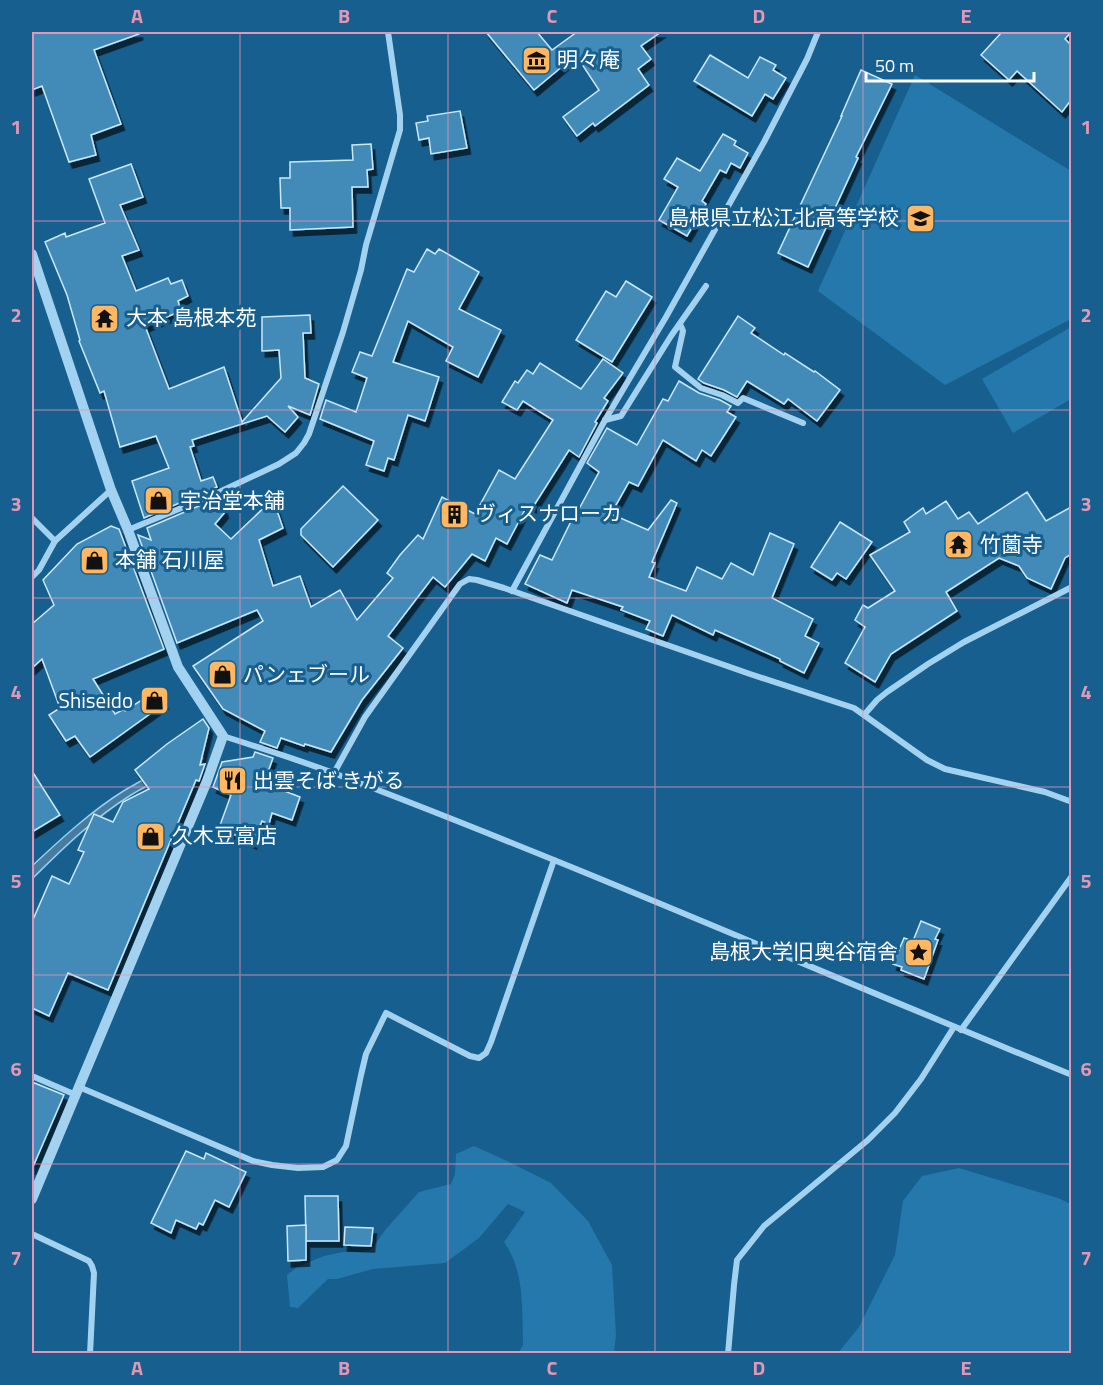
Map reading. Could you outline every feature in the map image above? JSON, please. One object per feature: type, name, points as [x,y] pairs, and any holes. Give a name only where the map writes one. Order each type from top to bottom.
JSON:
[{"type":"street","points":[[128,530],[215,494],[279,464],[296,453],[309,434],[343,332],[400,130],[400,115],[388,32]]},
{"type":"street","points":[[512,591],[605,420],[666,317],[764,142],[807,59],[818,32]]},
{"type":"street","points":[[32,254],[111,490],[178,667],[223,736],[334,773],[554,860],[1071,1075]]},
{"type":"street","points":[[605,420],[621,416],[706,285]]},
{"type":"street","points":[[680,324],[683,331],[675,367],[701,388],[722,395],[738,404],[743,398],[803,423]]},
{"type":"street","points":[[32,577],[39,570],[54,541],[111,490]]},
{"type":"street","points":[[32,518],[54,541]]},
{"type":"street","points":[[334,773],[365,717],[460,584],[469,579],[512,591],[854,708],[927,760],[945,769],[1045,792],[1071,802]]},
{"type":"street","points":[[864,715],[887,692],[955,647],[1071,587]]},
{"type":"street","points":[[32,1200],[207,781],[223,736]]},
{"type":"street","points":[[32,1076],[78,1091],[253,1161],[272,1166],[323,1167],[337,1160],[346,1146],[366,1054],[386,1013],[470,1056],[479,1058],[486,1053],[554,860]]},
{"type":"street","points":[[961,1030],[1071,876]]},
{"type":"street","points":[[728,1353],[738,1260],[764,1226],[868,1140],[895,1113],[921,1079],[954,1027]]},
{"type":"street","points":[[32,1234],[89,1261],[93,1266],[90,1353]]},
{"type":"shaded area","name":"島根県立松江北高等学校","points":[[915,75],[1071,171],[1071,319],[945,385],[818,291]]},
{"type":"shaded area","points":[[1071,327],[1071,399],[1013,433],[982,379]]},
{"type":"shaded area","points":[[203,758],[200,767],[155,782],[117,804],[79,834],[32,879],[32,866],[112,798],[153,775]]},
{"type":"shaded area","points":[[474,1146],[551,1183],[588,1221],[612,1265],[616,1335],[614,1353],[518,1353],[523,1345],[521,1292],[516,1266],[504,1242],[525,1212],[508,1204],[479,1238],[445,1263],[373,1269],[337,1279],[328,1279],[298,1308],[290,1307],[287,1275],[297,1267],[324,1256],[371,1250],[386,1229],[419,1192],[451,1184],[455,1174],[456,1154]]},
{"type":"shaded area","points":[[959,1168],[1071,1204],[1071,1353],[838,1353],[859,1327],[895,1255],[903,1201],[922,1176]]},
{"type":"building","points":[[32,32],[139,32],[139,34],[94,50],[121,124],[91,135],[96,155],[69,162],[42,86],[32,90]]},
{"type":"building","points":[[486,32],[537,32],[552,50],[577,32],[661,32],[641,46],[651,59],[638,69],[649,85],[595,126],[593,123],[577,136],[563,117],[599,90],[576,55],[534,90]]},
{"type":"building","points":[[1002,32],[1071,32],[1065,39],[1071,45],[1071,100],[1062,112],[1017,71],[1009,80],[981,55]]},
{"type":"building","points":[[710,55],[748,78],[760,57],[776,65],[773,70],[786,78],[773,99],[765,94],[752,116],[694,81]]},
{"type":"building","points":[[861,70],[892,84],[856,157],[858,158],[808,267],[778,253]]},
{"type":"building","points":[[460,111],[467,148],[431,154],[429,138],[419,140],[416,123],[428,121],[427,116]]},
{"type":"building","points":[[723,134],[736,141],[734,145],[748,153],[740,168],[731,163],[726,173],[720,170],[702,201],[706,204],[687,236],[659,220],[678,187],[664,179],[677,158],[700,171]]},
{"type":"building","points":[[371,144],[373,169],[367,170],[368,187],[352,187],[353,227],[290,230],[290,208],[281,208],[280,178],[290,178],[290,162],[353,160],[352,145]]},
{"type":"building","points":[[131,164],[143,197],[120,205],[139,250],[122,256],[136,291],[168,278],[171,284],[182,280],[188,296],[178,301],[181,311],[145,326],[169,389],[224,367],[242,422],[281,378],[279,350],[262,351],[262,317],[310,315],[311,333],[303,333],[305,378],[319,384],[310,415],[288,406],[298,417],[285,432],[267,416],[192,440],[194,446],[190,447],[201,481],[213,477],[217,487],[144,518],[132,481],[169,468],[156,436],[120,447],[104,391],[100,393],[79,341],[67,295],[45,242],[65,233],[66,237],[105,223],[89,179]]},
{"type":"building","points":[[427,249],[435,254],[439,249],[479,272],[459,309],[501,330],[478,377],[446,361],[453,347],[408,321],[393,362],[439,377],[425,421],[408,415],[394,460],[388,458],[384,471],[366,465],[374,441],[320,419],[326,400],[356,412],[367,378],[352,372],[360,352],[372,356],[407,269],[414,272]]},
{"type":"building","points":[[626,281],[652,297],[612,362],[576,340],[606,291],[616,297]]},
{"type":"building","points":[[738,316],[755,328],[751,333],[784,355],[785,353],[815,371],[840,390],[817,421],[788,399],[784,404],[747,381],[737,397],[698,379]]},
{"type":"building","points":[[603,359],[623,373],[604,398],[608,401],[595,422],[597,423],[579,457],[569,450],[533,507],[528,504],[507,544],[496,538],[485,561],[472,554],[445,587],[433,577],[388,636],[403,648],[362,700],[331,752],[281,738],[277,748],[260,742],[265,731],[223,709],[193,666],[263,621],[257,610],[177,643],[138,535],[151,540],[147,528],[220,497],[225,512],[215,524],[231,539],[273,499],[283,528],[259,540],[273,586],[300,576],[311,607],[340,590],[357,620],[393,578],[387,573],[400,555],[418,535],[423,539],[442,497],[475,514],[499,470],[515,479],[553,420],[523,401],[517,410],[502,402],[515,381],[518,383],[527,370],[533,374],[540,363],[581,389]]},
{"type":"building","points":[[679,381],[699,393],[731,406],[727,412],[736,417],[711,456],[702,450],[696,461],[663,440],[638,486],[629,482],[611,514],[648,530],[671,500],[677,503],[652,562],[655,563],[649,577],[686,591],[697,567],[722,579],[731,563],[753,575],[770,533],[794,544],[772,598],[813,619],[805,636],[819,643],[804,673],[780,659],[715,630],[713,635],[672,615],[663,636],[646,629],[650,621],[621,610],[623,607],[572,590],[567,603],[525,584],[540,555],[552,560],[578,507],[599,472],[587,463],[607,428],[637,445],[663,399],[668,401]]},
{"type":"building","points":[[343,486],[378,520],[333,567],[301,535],[301,529]]},
{"type":"building","points":[[1027,492],[1046,521],[1071,507],[1071,554],[1065,558],[1051,589],[1027,578],[1019,566],[999,558],[946,592],[957,611],[891,654],[875,682],[845,663],[865,627],[855,620],[863,605],[868,608],[895,591],[870,555],[910,532],[904,522],[923,508],[926,514],[946,501],[958,519],[969,512],[978,524]]},
{"type":"building","points":[[840,522],[872,542],[846,579],[837,573],[832,580],[811,567]]},
{"type":"building","points":[[111,526],[119,529],[164,649],[93,679],[115,714],[124,709],[125,711],[157,690],[165,703],[90,757],[75,736],[66,741],[49,715],[60,708],[42,659],[32,668],[32,624],[54,605],[43,580],[77,544]]},
{"type":"building","points":[[203,719],[209,728],[200,765],[205,764],[199,781],[196,780],[108,990],[68,973],[49,1016],[32,1008],[32,922],[52,876],[69,884],[84,852],[78,850],[94,814],[113,822],[123,802],[149,789],[135,770]]},
{"type":"building","points":[[255,752],[273,758],[264,783],[300,797],[292,820],[272,813],[269,824],[262,821],[253,843],[219,828],[231,795],[213,787],[222,762],[253,757]]},
{"type":"building","points":[[32,771],[60,815],[32,832]]},
{"type":"building","points":[[921,921],[940,929],[924,979],[901,970],[902,967],[893,964],[904,938],[913,941]]},
{"type":"building","points":[[32,1082],[64,1095],[32,1169]]},
{"type":"building","points":[[186,1151],[204,1159],[206,1153],[246,1172],[229,1207],[215,1200],[203,1225],[199,1223],[196,1229],[176,1220],[171,1233],[151,1223]]},
{"type":"building","points":[[305,1196],[338,1196],[339,1241],[306,1241]]},
{"type":"building","points":[[306,1225],[306,1260],[288,1261],[287,1226]]},
{"type":"building","points":[[345,1227],[373,1228],[371,1246],[344,1245]]},
{"type":"place","name":"明々庵","points":[[536,60]]},
{"type":"place","name":"島根県立松江北高等学校","points":[[920,218]]},
{"type":"place","name":"大本 島根本苑","points":[[105,318]]},
{"type":"place","name":"宇治堂本舗","points":[[159,501]]},
{"type":"place","name":"ヴィスナローカ","points":[[454,514]]},
{"type":"place","name":"竹薗寺","points":[[959,545]]},
{"type":"place","name":"本舗 石川屋","points":[[94,560]]},
{"type":"place","name":"パンェブール","points":[[222,675]]},
{"type":"place","name":"Shiseido","points":[[154,701]]},
{"type":"place","name":"出雲そば きがる","points":[[232,781]]},
{"type":"place","name":"久木豆富店","points":[[151,836]]},
{"type":"place","name":"島根大学旧奥谷宿舎","points":[[919,952]]}]
